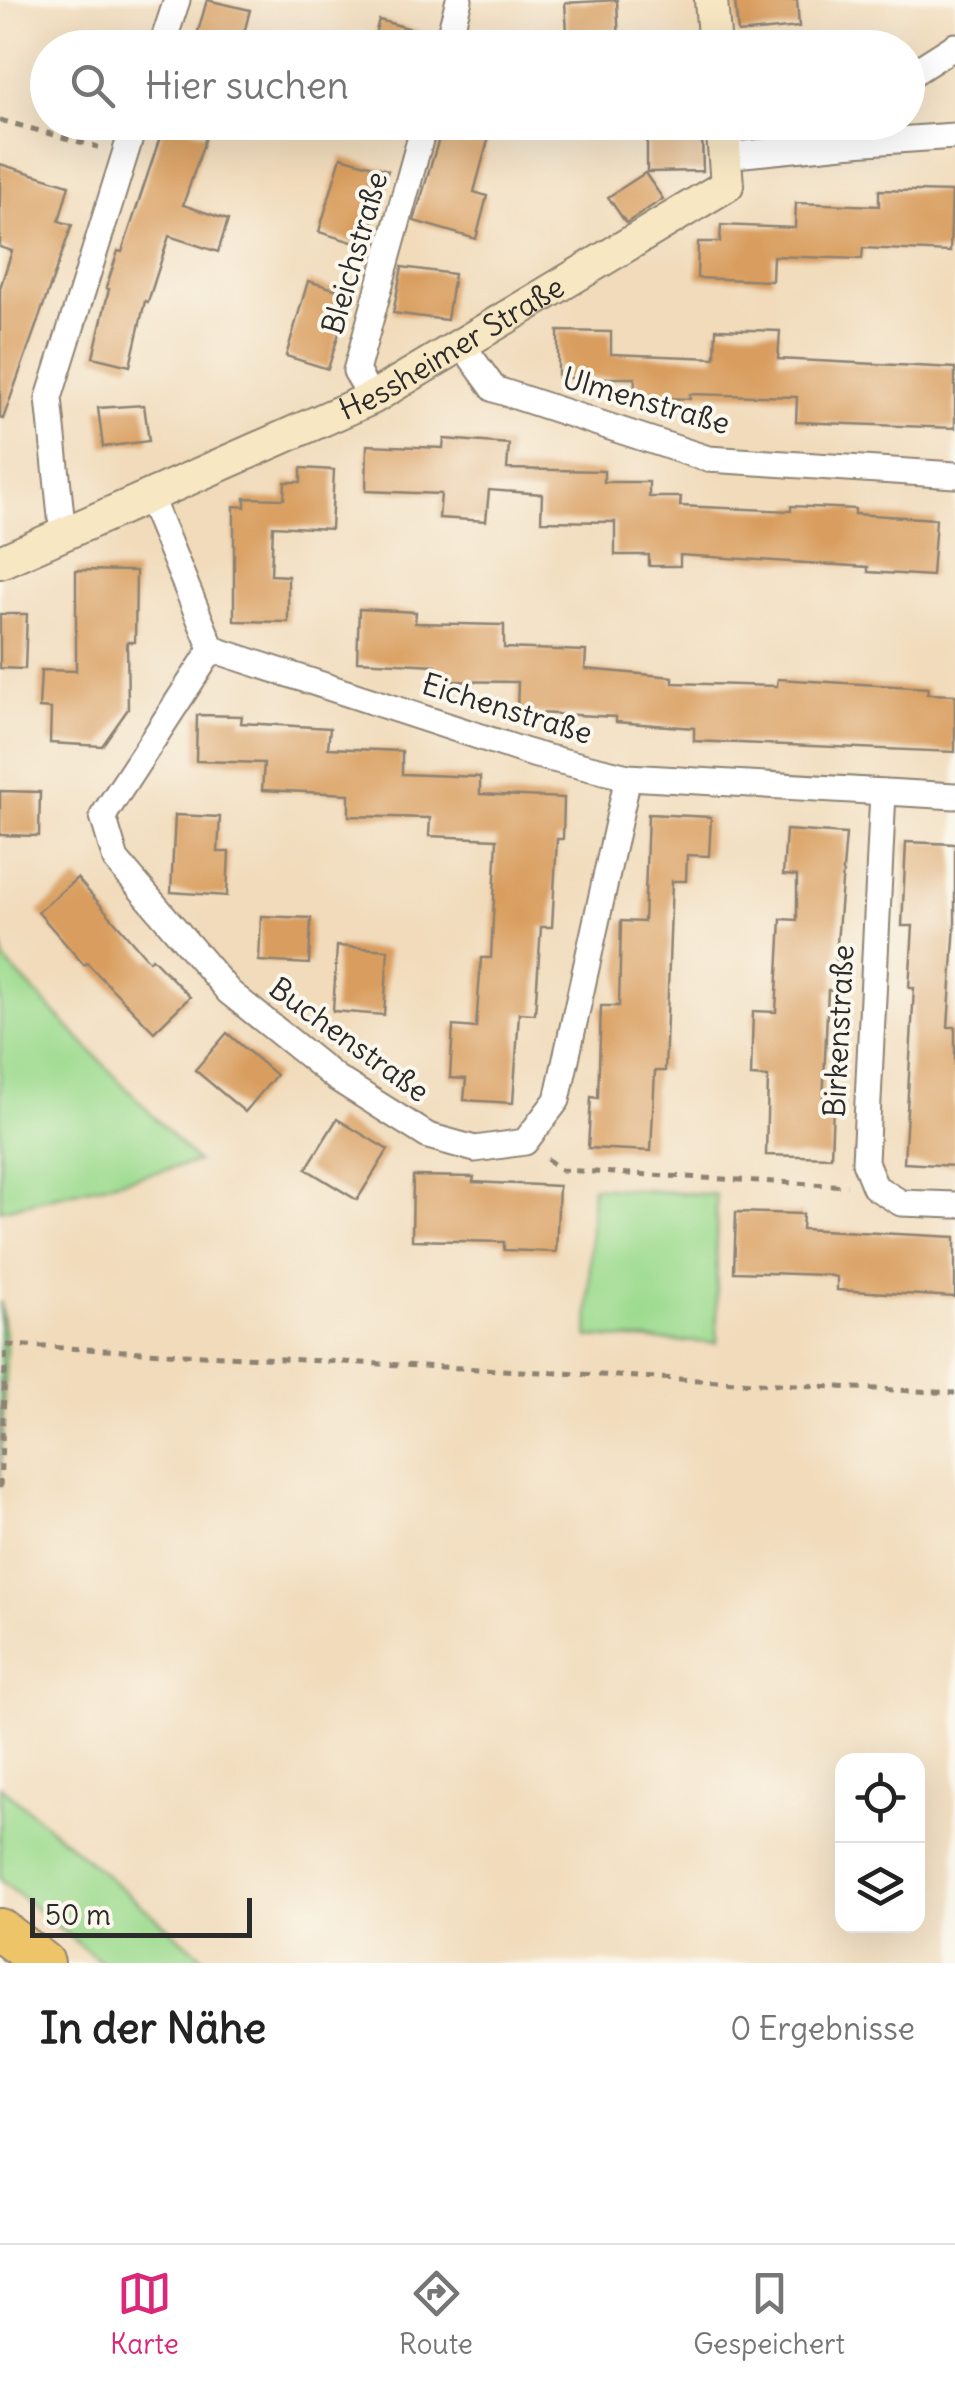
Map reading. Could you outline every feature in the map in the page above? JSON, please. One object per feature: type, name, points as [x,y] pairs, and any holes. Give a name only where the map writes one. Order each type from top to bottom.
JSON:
[{"type":"highway","points":[[0,1930],[43,1963]]},
{"type":"street","points":[[167,30],[177,0]]},
{"type":"street","points":[[451,30],[459,0]]},
{"type":"street","points":[[711,0],[714,30]]},
{"type":"street","points":[[925,65],[955,46]]},
{"type":"street","points":[[925,135],[955,136]]},
{"type":"street","points":[[63,536],[49,398],[130,140]]},
{"type":"street","name":"Bleichstraße","points":[[372,398],[356,371],[420,140]]},
{"type":"street","points":[[724,140],[725,156],[814,140]]},
{"type":"street","name":"Hessheimer Straße","points":[[0,562],[372,398],[728,186],[725,156]]},
{"type":"street","name":"Ulmenstraße","points":[[463,346],[494,390],[708,459],[955,476]]},
{"type":"street","points":[[150,498],[212,649]]},
{"type":"street","name":"Eichenstraße","points":[[212,649],[536,756],[628,777],[955,796]]},
{"type":"street","name":"Buchenstraße","points":[[212,649],[103,816],[116,860],[229,992],[336,1078],[428,1136],[474,1149],[525,1142]]},
{"type":"street","points":[[525,1142],[557,1100],[628,777]]},
{"type":"street","name":"Birkenstraße","points":[[875,1187],[865,1162],[883,792]]},
{"type":"street","points":[[875,1187],[901,1203],[955,1205]]},
{"type":"path","points":[[0,120],[30,128]]},
{"type":"path","points":[[74,140],[125,154]]},
{"type":"path","points":[[525,1142],[561,1170],[875,1187]]},
{"type":"path","points":[[0,1488],[6,1345],[955,1392]]},
{"type":"green space","points":[[0,940],[5,961],[197,1162],[0,1210]]},
{"type":"green space","points":[[592,1187],[716,1195],[717,1343],[588,1337]]},
{"type":"green space","points":[[0,1301],[6,1345],[0,1488]]},
{"type":"green space","points":[[0,1786],[210,1963],[102,1963],[0,1880]]},
{"type":"building","points":[[207,0],[250,10],[245,30],[198,30]]},
{"type":"building","points":[[617,0],[618,30],[567,30],[565,3]]},
{"type":"building","points":[[735,0],[797,0],[799,27],[738,30]]},
{"type":"building","points":[[379,20],[415,30],[376,30]]},
{"type":"building","points":[[159,140],[205,140],[183,205],[228,220],[218,252],[169,236],[148,302],[145,301],[130,366],[93,357],[109,289],[106,288],[118,251],[122,252]]},
{"type":"building","points":[[439,140],[488,140],[474,192],[487,196],[476,239],[414,221]]},
{"type":"building","points":[[647,140],[702,140],[703,171],[647,172]]},
{"type":"building","points":[[341,157],[388,170],[365,246],[319,232]]},
{"type":"building","points":[[0,164],[69,185],[59,221],[72,225],[3,419],[0,288],[12,251],[0,247]]},
{"type":"building","points":[[645,173],[663,199],[626,223],[608,197]]},
{"type":"building","points":[[879,190],[952,192],[950,252],[863,248],[862,259],[773,256],[772,281],[697,278],[698,242],[720,242],[721,225],[795,228],[796,203],[879,206]]},
{"type":"building","points":[[402,267],[454,274],[447,320],[393,313]]},
{"type":"building","points":[[308,281],[351,294],[328,369],[286,356]]},
{"type":"building","points":[[716,329],[780,331],[778,359],[955,368],[955,428],[796,422],[797,397],[634,397],[635,378],[558,378],[558,331],[611,332],[611,354],[715,358]]},
{"type":"building","points":[[144,405],[149,441],[103,447],[98,408]]},
{"type":"building","points":[[444,439],[509,444],[507,469],[604,471],[604,482],[649,482],[649,497],[681,497],[680,506],[791,511],[791,506],[855,509],[855,514],[936,519],[932,576],[868,572],[868,567],[680,555],[680,566],[649,566],[649,555],[615,555],[615,522],[541,521],[542,494],[489,490],[486,521],[439,518],[441,494],[366,491],[367,445],[443,448]]},
{"type":"building","points":[[301,468],[334,470],[331,529],[273,526],[271,575],[288,576],[288,622],[234,621],[234,506],[245,507],[245,498],[284,499],[285,482],[301,482]]},
{"type":"building","points":[[76,570],[136,571],[135,642],[127,642],[128,709],[102,746],[50,743],[51,709],[39,708],[41,670],[76,671]]},
{"type":"building","points":[[359,609],[416,612],[415,623],[504,625],[504,648],[586,651],[585,669],[673,677],[673,683],[777,686],[778,679],[928,688],[927,694],[955,695],[955,752],[694,741],[694,728],[616,722],[616,717],[517,712],[518,682],[435,681],[436,665],[357,661]]},
{"type":"building","points":[[0,614],[27,614],[25,669],[0,668]]},
{"type":"building","points":[[197,715],[242,716],[241,723],[330,728],[328,748],[402,751],[402,774],[480,777],[480,794],[564,798],[563,839],[557,839],[552,927],[541,927],[535,1014],[519,1013],[513,1103],[464,1100],[466,1079],[450,1078],[453,1026],[476,1028],[481,958],[491,958],[497,839],[429,836],[430,818],[349,816],[349,794],[262,790],[264,763],[196,761]]},
{"type":"building","points":[[0,791],[40,792],[39,836],[0,835]]},
{"type":"building","points":[[648,814],[711,817],[709,856],[687,855],[686,881],[672,881],[665,1071],[655,1071],[651,1151],[588,1148],[591,1097],[598,1098],[601,1006],[619,1006],[621,921],[644,922]]},
{"type":"building","points":[[175,815],[220,817],[218,852],[229,852],[227,896],[171,892]]},
{"type":"building","points":[[786,830],[846,834],[833,991],[828,990],[823,1104],[833,1105],[831,1157],[766,1155],[768,1077],[751,1076],[753,1011],[776,1012],[781,919],[797,920],[797,876],[783,875]]},
{"type":"building","points":[[906,842],[955,844],[955,924],[948,1027],[955,1027],[955,1166],[904,1163],[914,988],[909,988],[913,926],[902,926]]},
{"type":"building","points":[[77,878],[149,961],[152,958],[190,997],[154,1032],[87,963],[84,965],[38,912]]},
{"type":"building","points":[[261,916],[311,918],[309,964],[259,961]]},
{"type":"building","points":[[337,946],[388,950],[384,1015],[333,1011]]},
{"type":"building","points":[[227,1033],[276,1075],[245,1112],[195,1070]]},
{"type":"building","points":[[337,1119],[388,1150],[357,1200],[306,1169]]},
{"type":"building","points":[[413,1176],[474,1177],[473,1182],[559,1186],[556,1252],[504,1250],[504,1242],[412,1240]]},
{"type":"building","points":[[736,1212],[803,1214],[802,1229],[955,1237],[955,1297],[837,1290],[837,1277],[827,1275],[734,1272]]}]
